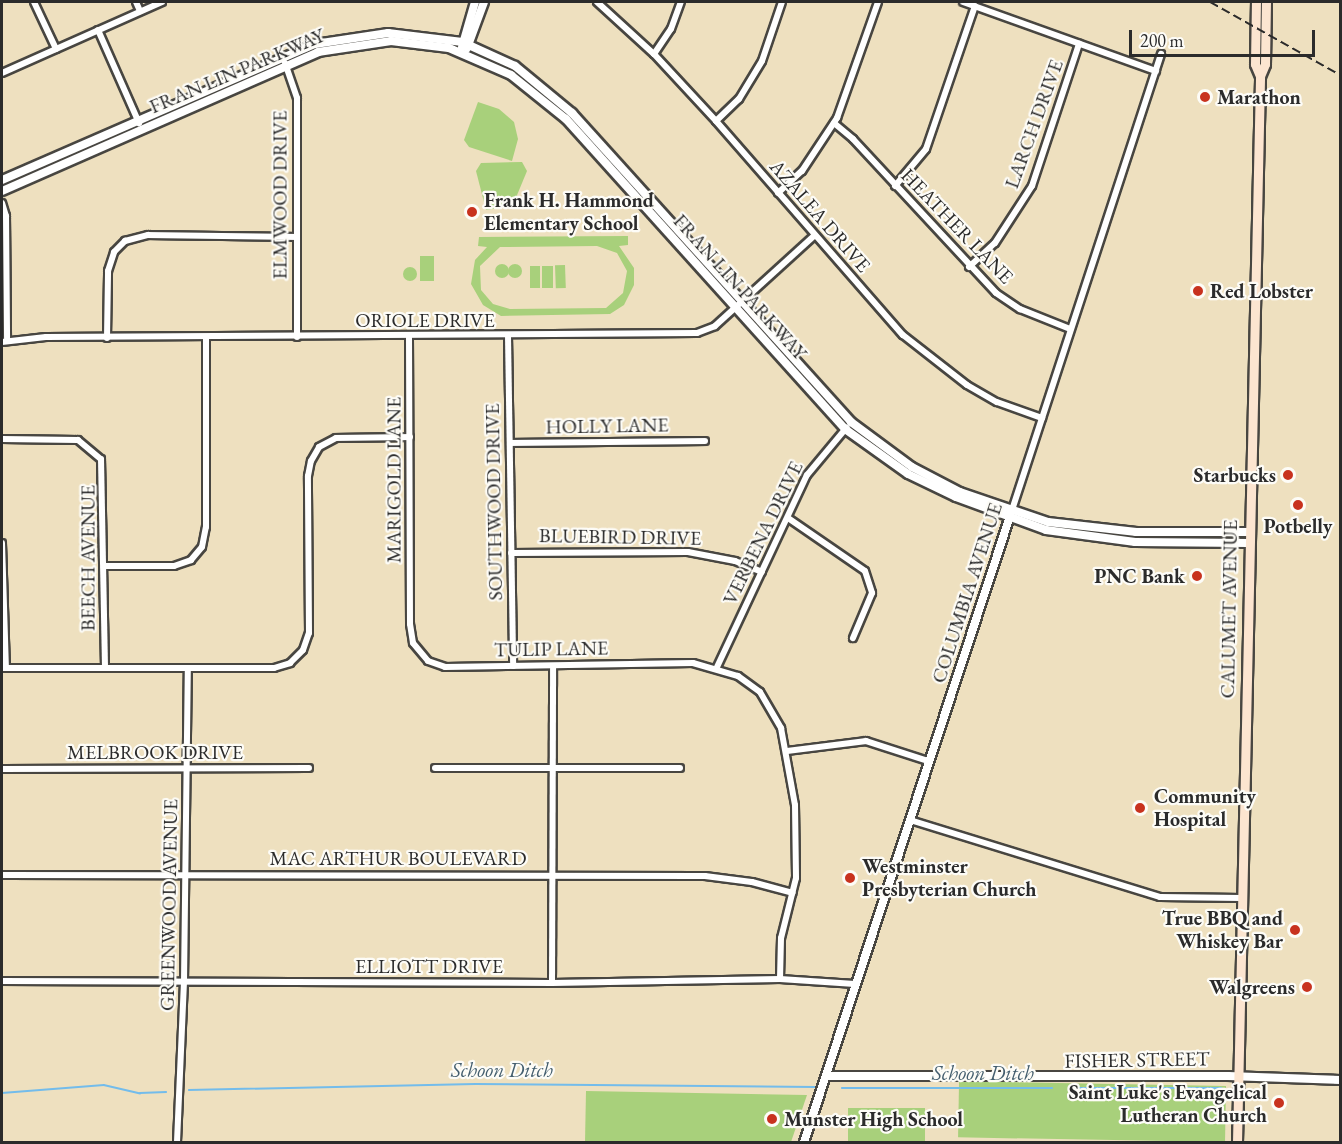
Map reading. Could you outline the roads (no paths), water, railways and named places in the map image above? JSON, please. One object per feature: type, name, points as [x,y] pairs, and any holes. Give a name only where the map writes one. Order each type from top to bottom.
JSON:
[{"type":"main road","name":"CALUMET AVENUE","points":[[1256,2],[1255,64],[1260,76]]},
{"type":"main road","name":"CALUMET AVENUE","points":[[1237,1143],[1248,543],[1260,76],[1265,64],[1266,2]]},
{"type":"street","points":[[34,2],[56,49]]},
{"type":"street","points":[[136,2],[140,11]]},
{"type":"street","points":[[2,73],[162,2]]},
{"type":"street","points":[[463,53],[475,2]]},
{"type":"street","points":[[466,43],[484,2]]},
{"type":"street","name":"AZALEA DRIVE","points":[[597,2],[654,54],[716,121],[814,236],[903,335],[941,367],[997,402],[1042,418]]},
{"type":"street","points":[[654,54],[671,29],[681,2]]},
{"type":"street","points":[[716,121],[739,99],[762,61],[782,2]]},
{"type":"street","points":[[778,193],[802,171],[834,123],[851,85],[878,2]]},
{"type":"street","points":[[963,2],[1156,70]]},
{"type":"street","points":[[896,186],[926,149],[975,6]]},
{"type":"street","points":[[98,30],[140,125]]},
{"type":"street","name":"FRAN LIN PARKWAY","points":[[2,190],[282,56],[327,41],[376,33],[419,34],[466,43],[515,66],[558,99],[845,429],[908,474],[1011,515],[1090,538],[1248,543]]},
{"type":"street","name":"FRAN LIN PARKWAY","points":[[2,180],[328,49],[377,41],[418,43],[463,53],[494,65],[553,106],[851,422],[912,467],[1011,515],[1091,530],[1249,532]]},
{"type":"street","name":"LARCH DRIVE","points":[[969,267],[995,243],[1032,186],[1079,44]]},
{"type":"street","name":"COLUMBIA AVENUE","points":[[804,1143],[1161,54]]},
{"type":"street","name":"ELMWOOD DRIVE","points":[[282,56],[297,98],[297,337]]},
{"type":"street","name":"HEATHER LANE","points":[[834,123],[996,294],[1020,309],[1070,329]]},
{"type":"street","points":[[2,203],[6,216],[4,342]]},
{"type":"street","points":[[107,338],[108,271],[114,252],[126,241],[148,235],[296,237]]},
{"type":"street","name":"ORIOLE DRIVE","points":[[4,342],[107,338],[696,333],[714,326],[814,236]]},
{"type":"street","name":"SOUTHWOOD DRIVE","points":[[508,336],[513,666]]},
{"type":"street","points":[[105,566],[174,566],[190,560],[202,547],[206,528],[206,337]]},
{"type":"street","name":"MARIGOLD LANE","points":[[410,337],[410,624]]},
{"type":"street","name":"VERBENA DRIVE","points":[[717,667],[807,475],[851,422]]},
{"type":"street","points":[[2,543],[4,668],[274,668],[290,663],[303,650],[309,633],[308,476],[311,461],[319,447],[336,438],[410,437]]},
{"type":"street","name":"BEECH AVENUE","points":[[2,439],[70,439],[94,450],[104,472],[105,668]]},
{"type":"street","name":"HOLLY LANE","points":[[510,443],[705,441]]},
{"type":"street","points":[[788,518],[866,570],[872,593],[854,638]]},
{"type":"street","name":"BLUEBIRD DRIVE","points":[[511,553],[688,552],[735,561],[762,572]]},
{"type":"street","name":"TULIP LANE","points":[[410,624],[414,643],[428,661],[445,667],[693,663],[717,667],[738,675],[760,692],[776,717],[787,751],[797,831],[793,893],[782,938],[780,978]]},
{"type":"street","points":[[552,983],[553,666]]},
{"type":"street","name":"GREENWOOD AVENUE","points":[[177,1143],[184,982],[188,668]]},
{"type":"street","points":[[787,751],[866,741],[928,761]]},
{"type":"street","name":"MELBROOK DRIVE","points":[[2,769],[309,768]]},
{"type":"street","points":[[435,768],[680,768]]},
{"type":"street","points":[[910,819],[1160,897],[1241,898]]},
{"type":"street","name":"MAC ARTHUR BOULEVARD","points":[[2,875],[705,876],[752,882],[793,893]]},
{"type":"street","name":"ELLIOTT DRIVE","points":[[2,981],[552,983],[780,978],[855,984]]},
{"type":"street","name":"FISHER STREET","points":[[827,1076],[1238,1076],[1341,1080]]},
{"type":"waterway","name":"Schoon Ditch","points":[[189,1090],[475,1084],[815,1087]]},
{"type":"waterway","name":"Schoon Ditch","points":[[2,1093],[104,1085],[140,1093],[166,1092]]},
{"type":"waterway","name":"Schoon Ditch","points":[[842,1088],[1052,1088]]},
{"type":"waterway","name":"Schoon Ditch","points":[[1078,1088],[1221,1088]]},
{"type":"railway","points":[[1210,2],[1340,75]]},
{"type":"place","name":"Marathon","points":[[1205,97]]},
{"type":"place","name":"Frank H. Hammond Elementary School","points":[[472,212]]},
{"type":"place","name":"Red Lobster","points":[[1198,291]]},
{"type":"place","name":"Starbucks","points":[[1288,475]]},
{"type":"place","name":"Potbelly","points":[[1298,505]]},
{"type":"place","name":"PNC Bank","points":[[1197,576]]},
{"type":"place","name":"Community Hospital","points":[[1140,808]]},
{"type":"place","name":"Westminster Presbyterian Church","points":[[850,878]]},
{"type":"place","name":"True BBQ and Whiskey Bar","points":[[1295,930]]},
{"type":"place","name":"Walgreens","points":[[1307,987]]},
{"type":"place","name":"Saint Luke's Evangelical Lutheran Church","points":[[1279,1103]]},
{"type":"place","name":"Munster High School","points":[[772,1119]]}]
